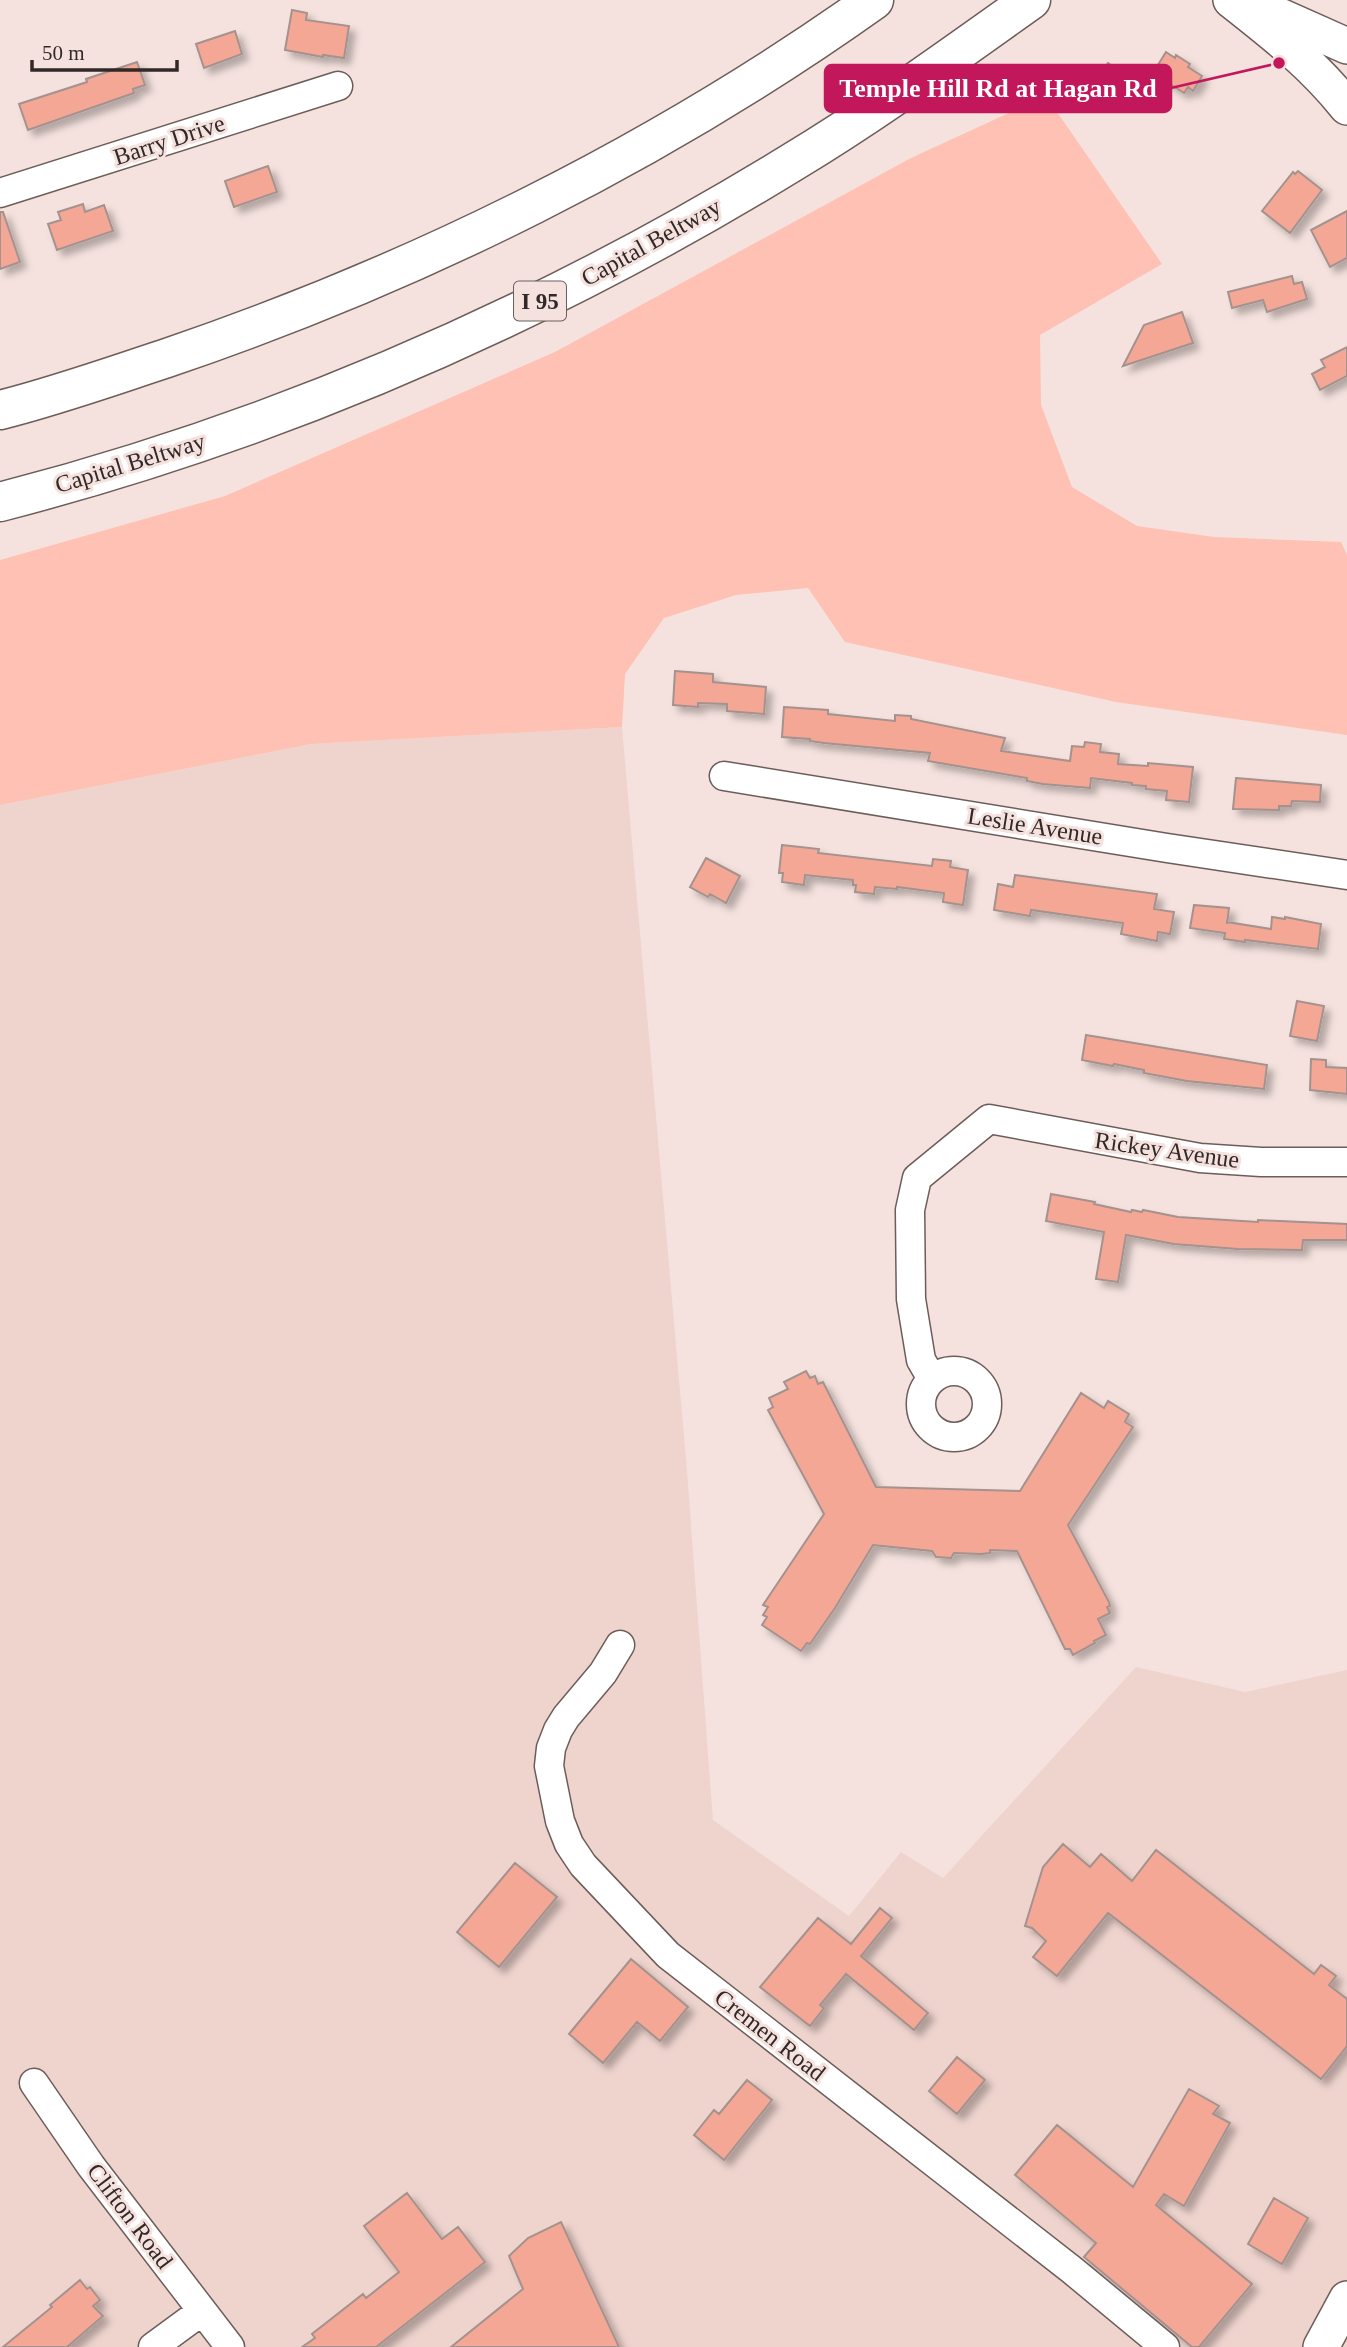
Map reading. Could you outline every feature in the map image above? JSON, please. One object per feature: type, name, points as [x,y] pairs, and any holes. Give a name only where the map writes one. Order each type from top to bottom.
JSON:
[{"type":"highway","points":[[0,410],[244,331],[450,244],[654,139],[753,80],[874,0]]},
{"type":"highway","name":"Capital Beltway","points":[[0,502],[148,460],[271,418],[382,374],[485,328],[589,277],[693,221],[793,162],[910,86],[1031,0]]},
{"type":"main road","points":[[1231,0],[1292,47],[1344,99]]},
{"type":"main road","points":[[1245,0],[1347,46]]},
{"type":"main road","points":[[1321,2347],[1347,2299]]},
{"type":"street","name":"Barry Drive","points":[[0,193],[338,86]]},
{"type":"street","name":"Leslie Avenue","points":[[724,776],[1347,875]]},
{"type":"street","name":"Rickey Avenue","points":[[932,1379],[921,1360],[911,1299],[910,1210],[917,1178],[989,1119],[1200,1158],[1261,1162],[1347,1162]]},
{"type":"street","name":"Cremen Road","points":[[620,1645],[603,1673],[565,1717],[551,1748],[549,1766],[560,1821],[569,1844],[583,1865],[668,1955],[1062,2262],[1165,2347]]},
{"type":"street","name":"Clifton Road","points":[[34,2083],[91,2166],[230,2347]]},
{"type":"street","points":[[153,2347],[202,2311]]},
{"type":"shaded area","points":[[1046,96],[1162,264],[1040,335],[1041,405],[1072,487],[1137,526],[1214,537],[1341,542],[1347,555],[1347,735],[1116,702],[845,642],[808,588],[736,595],[664,618],[625,674],[622,727],[311,744],[0,805],[0,560],[225,496],[555,352],[911,158]]},
{"type":"shaded area","points":[[622,727],[687,1471],[713,1820],[849,1916],[901,1852],[943,1878],[1136,1667],[1245,1692],[1347,1670],[1347,2347],[0,2347],[0,805],[311,744]]},
{"type":"building","points":[[292,10],[307,13],[306,20],[349,26],[344,58],[285,50]]},
{"type":"building","points":[[235,31],[242,54],[204,68],[196,44]]},
{"type":"building","points":[[1166,52],[1190,64],[1188,67],[1202,76],[1193,91],[1188,87],[1184,93],[1153,73]]},
{"type":"building","points":[[137,62],[145,85],[133,89],[134,93],[28,130],[19,104]]},
{"type":"building","points":[[1108,63],[1130,78],[1119,95],[1097,80]]},
{"type":"building","points":[[268,166],[277,192],[234,207],[225,181]]},
{"type":"building","points":[[1298,171],[1322,190],[1290,233],[1262,211],[1293,172],[1295,174]]},
{"type":"building","points":[[83,204],[85,212],[104,205],[113,231],[57,250],[48,224],[61,220],[58,212]]},
{"type":"building","points":[[1347,211],[1347,258],[1330,267],[1311,230]]},
{"type":"building","points":[[0,212],[3,212],[20,262],[0,269]]},
{"type":"building","points":[[1292,276],[1294,284],[1302,282],[1307,299],[1267,312],[1263,300],[1232,308],[1228,292]]},
{"type":"building","points":[[1182,312],[1193,343],[1123,366],[1144,325]]},
{"type":"building","points":[[1347,347],[1347,376],[1320,390],[1312,374],[1325,367],[1321,360]]},
{"type":"building","points":[[675,671],[713,674],[713,682],[766,687],[764,714],[727,711],[727,704],[698,703],[698,707],[673,705]]},
{"type":"building","points":[[784,707],[828,710],[828,714],[895,721],[895,715],[911,716],[911,719],[1005,738],[1001,751],[1070,761],[1072,746],[1084,747],[1085,742],[1101,744],[1100,752],[1119,754],[1118,764],[1148,766],[1148,763],[1193,767],[1189,802],[1166,800],[1167,791],[1146,789],[1146,786],[1132,783],[1091,778],[1090,788],[1043,784],[1027,781],[1027,778],[928,761],[930,753],[782,737]]},
{"type":"building","points":[[1236,778],[1321,785],[1320,802],[1292,801],[1291,806],[1279,806],[1279,810],[1233,809]]},
{"type":"building","points":[[782,845],[819,849],[818,853],[932,866],[933,859],[951,861],[950,867],[968,870],[963,905],[943,902],[944,893],[897,887],[875,887],[874,894],[855,892],[856,885],[853,885],[853,880],[805,875],[804,885],[782,882],[783,873],[779,873]]},
{"type":"building","points":[[706,858],[740,876],[726,903],[690,887]]},
{"type":"building","points":[[1015,875],[1157,894],[1154,909],[1174,912],[1170,934],[1158,932],[1157,941],[1121,934],[1123,923],[1031,910],[1030,916],[994,910],[998,884],[1013,887]]},
{"type":"building","points":[[1194,905],[1229,908],[1227,922],[1271,929],[1272,917],[1321,924],[1318,949],[1224,939],[1225,933],[1190,928]]},
{"type":"building","points":[[1297,1001],[1324,1006],[1317,1041],[1290,1036]]},
{"type":"building","points":[[1086,1035],[1267,1065],[1264,1089],[1187,1081],[1114,1064],[1113,1066],[1082,1060]]},
{"type":"building","points":[[1311,1059],[1326,1060],[1326,1067],[1347,1068],[1347,1094],[1310,1090]]},
{"type":"building","points":[[1051,1194],[1131,1212],[1143,1210],[1178,1217],[1347,1224],[1347,1240],[1303,1240],[1302,1250],[1238,1249],[1174,1244],[1126,1235],[1118,1282],[1096,1279],[1104,1232],[1046,1221]]},
{"type":"building","points":[[806,1371],[810,1378],[815,1376],[818,1384],[823,1382],[876,1487],[1020,1491],[1081,1393],[1104,1408],[1108,1401],[1129,1414],[1125,1422],[1133,1427],[1068,1525],[1109,1602],[1110,1606],[1107,1607],[1110,1613],[1098,1619],[1106,1635],[1073,1655],[1070,1649],[1065,1649],[1017,1551],[954,1553],[951,1558],[936,1557],[932,1551],[873,1545],[835,1608],[810,1644],[807,1643],[801,1651],[762,1625],[767,1617],[763,1615],[768,1607],[763,1605],[824,1514],[768,1410],[773,1407],[769,1398],[788,1389],[784,1382]]},
{"type":"building","points":[[1063,1844],[1090,1867],[1101,1854],[1132,1881],[1156,1850],[1314,1974],[1321,1965],[1336,1976],[1329,1985],[1347,1999],[1347,2046],[1321,2079],[1108,1913],[1057,1976],[1033,1957],[1046,1941],[1032,1928],[1025,1926],[1043,1867]]},
{"type":"building","points":[[515,1863],[557,1897],[499,1967],[457,1932]]},
{"type":"building","points":[[880,1908],[892,1918],[861,1956],[928,2013],[914,2030],[846,1974],[820,2005],[824,2008],[810,2026],[760,1987],[818,1918],[851,1944]]},
{"type":"building","points":[[631,1959],[688,2007],[660,2041],[637,2022],[603,2063],[569,2034]]},
{"type":"building","points":[[957,2057],[985,2080],[957,2114],[929,2091]]},
{"type":"building","points":[[747,2080],[772,2100],[724,2160],[694,2135],[714,2110],[719,2114]]},
{"type":"building","points":[[1189,2089],[1219,2106],[1213,2114],[1230,2123],[1184,2206],[1164,2194],[1156,2205],[1252,2284],[1199,2347],[1192,2347],[1084,2257],[1096,2243],[1015,2175],[1057,2125],[1133,2187]]},
{"type":"building","points":[[407,2193],[442,2239],[458,2227],[485,2262],[376,2347],[302,2347],[315,2338],[312,2334],[363,2294],[366,2298],[399,2272],[364,2226]]},
{"type":"building","points":[[1274,2198],[1308,2218],[1282,2264],[1248,2244]]},
{"type":"building","points":[[561,2222],[619,2347],[451,2347],[523,2289],[509,2256],[528,2238]]},
{"type":"building","points":[[80,2280],[87,2289],[90,2287],[100,2300],[93,2306],[103,2316],[67,2347],[3,2347],[52,2307],[50,2305]]},
{"type":"place","name":"Temple Hill Rd at Hagan Rd","points":[[1279,63]]}]
